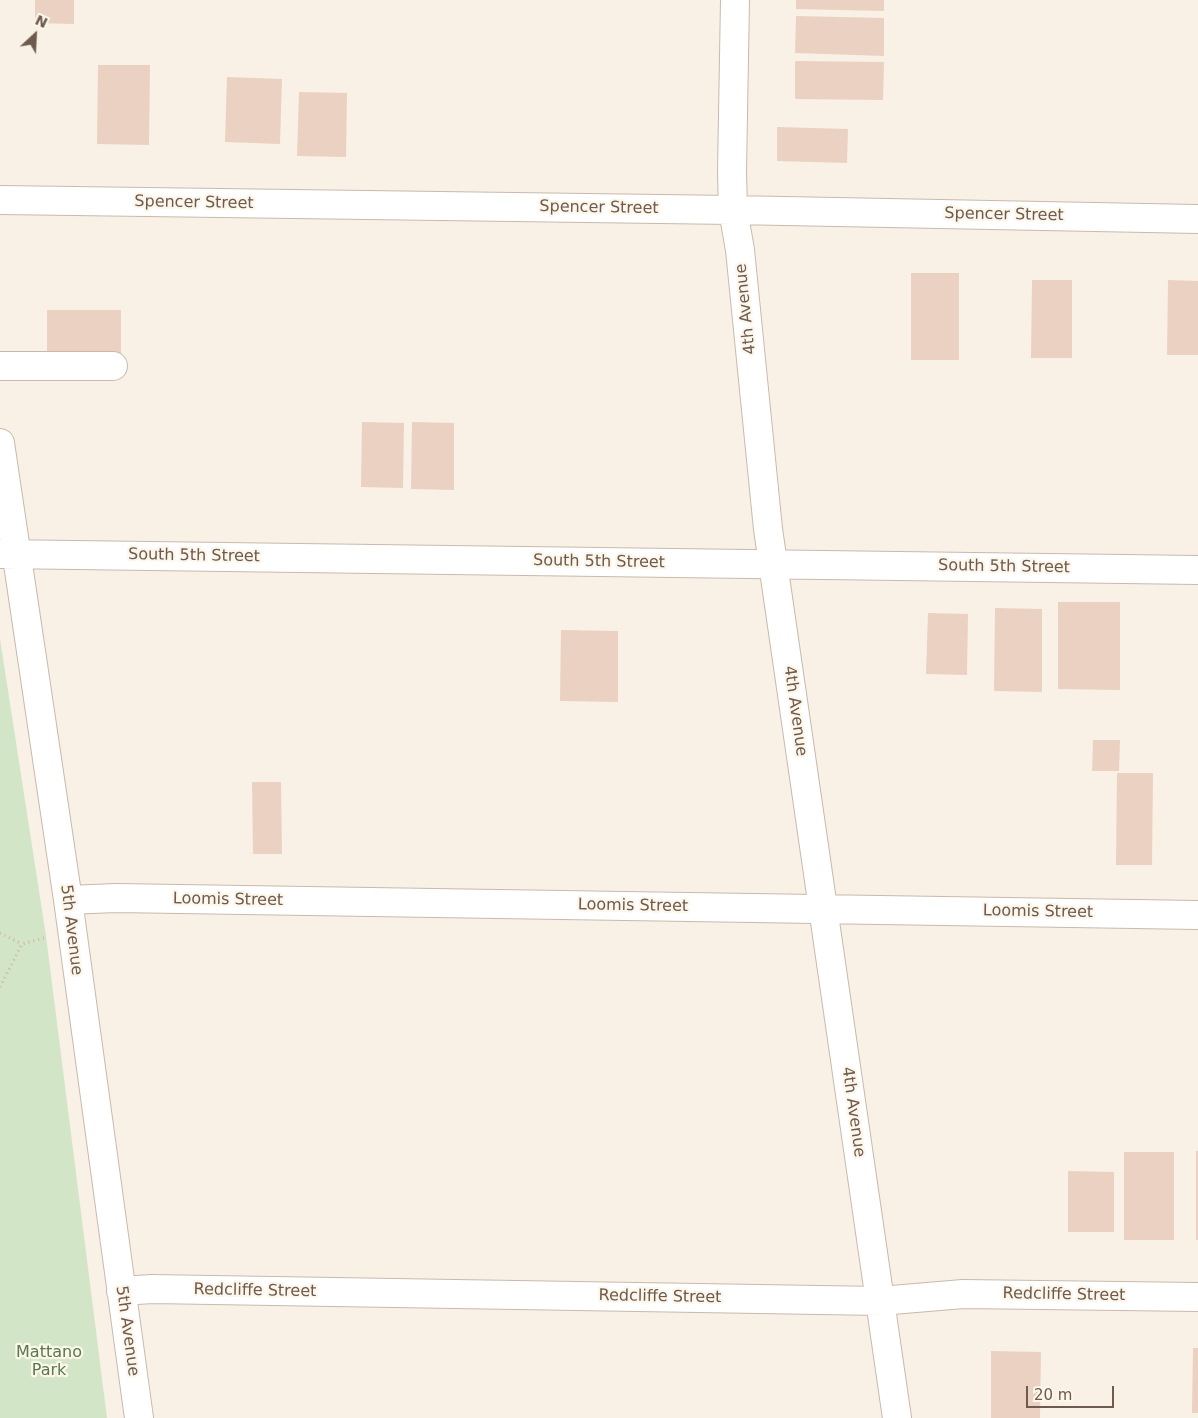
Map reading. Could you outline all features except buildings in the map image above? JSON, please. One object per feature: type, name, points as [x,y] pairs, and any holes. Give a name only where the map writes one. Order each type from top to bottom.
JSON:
[{"type":"street","name":"4th Avenue","points":[[735,0],[733,210],[740,250],[774,564],[897,1418]]},
{"type":"street","name":"Spencer Street","points":[[0,200],[733,210],[1198,219]]},
{"type":"street","points":[[0,366],[113,366]]},
{"type":"street","name":"5th Avenue","points":[[0,443],[9,554],[68,900],[139,1418]]},
{"type":"street","name":"South 5th Street","points":[[9,554],[1198,570]]},
{"type":"street","name":"Loomis Street","points":[[68,900],[116,898],[1198,915]]},
{"type":"street","name":"Redcliffe Street","points":[[121,1291],[152,1289],[880,1301],[963,1294],[1198,1297]]},
{"type":"path","points":[[0,934],[22,944],[44,938]]},
{"type":"path","points":[[0,987],[22,944]]},
{"type":"green space","name":"Mattano Park","points":[[0,639],[46,936],[107,1418],[0,1418]]}]
